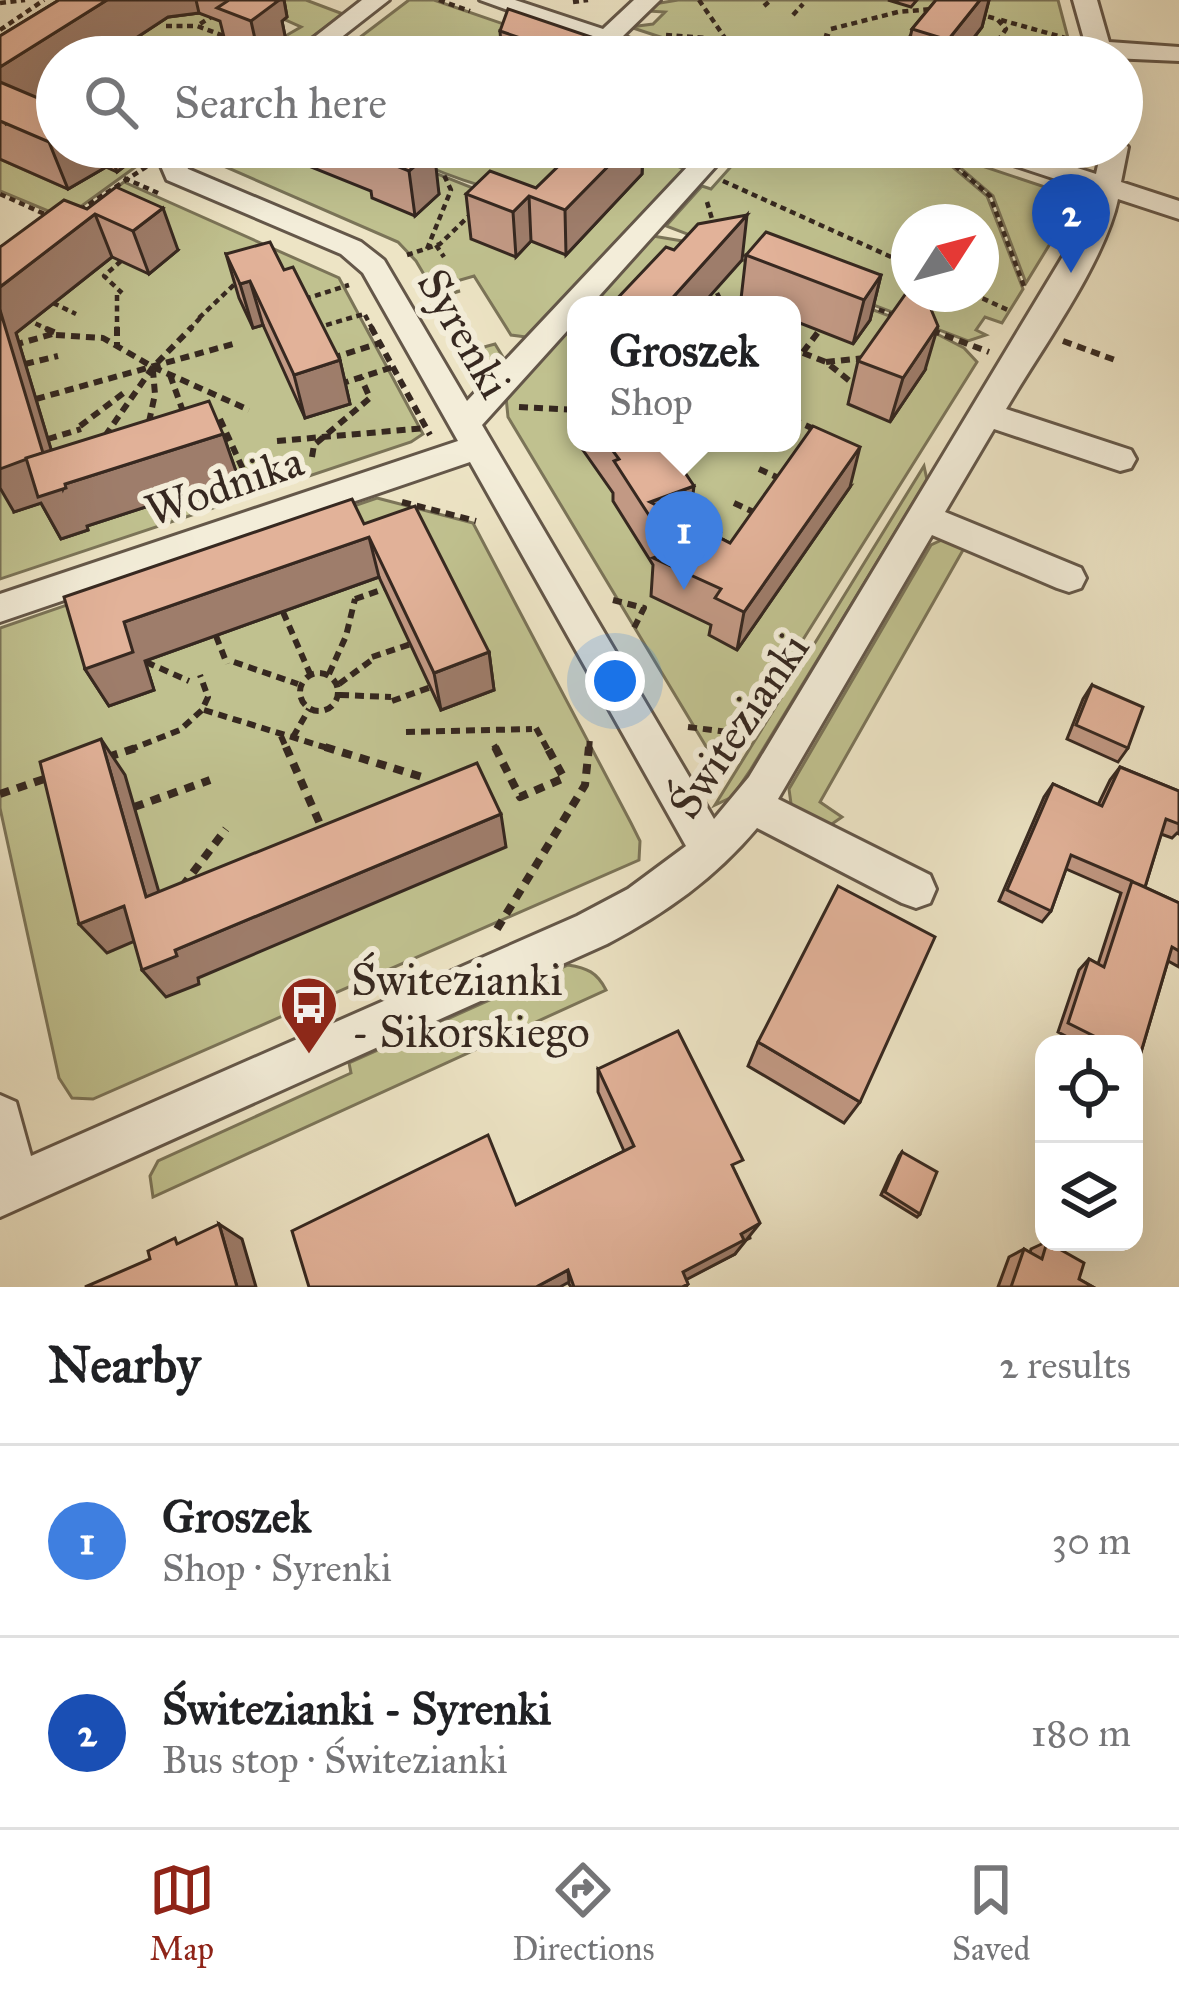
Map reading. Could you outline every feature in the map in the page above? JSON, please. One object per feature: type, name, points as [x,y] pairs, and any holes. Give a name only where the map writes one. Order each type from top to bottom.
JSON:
[{"type":"street","points":[[330,36],[377,0]]},
{"type":"street","points":[[492,0],[601,36]]},
{"type":"street","points":[[609,36],[648,0]]},
{"type":"street","points":[[1085,0],[1092,36]]},
{"type":"street","points":[[1143,52],[1179,54]]},
{"type":"street","name":"Syrenki","points":[[176,168],[176,174],[351,248],[374,267],[712,853]]},
{"type":"street","points":[[590,296],[700,168]]},
{"type":"street","points":[[1052,168],[1179,209]]},
{"type":"street","name":"Świtezianki","points":[[7,1191],[592,930],[660,894],[712,853],[752,805],[1094,232],[1112,168]]},
{"type":"street","points":[[471,435],[567,323]]},
{"type":"street","points":[[986,414],[1120,459]]},
{"type":"street","name":"Wodnika","points":[[0,608],[471,435]]},
{"type":"street","points":[[925,518],[1069,578]]},
{"type":"street","points":[[752,805],[916,889]]},
{"type":"street","points":[[0,1118],[7,1191]]},
{"type":"path","points":[[0,3],[25,0]]},
{"type":"path","points":[[0,29],[44,0]]},
{"type":"path","points":[[699,0],[724,36]]},
{"type":"path","points":[[764,6],[772,0]]},
{"type":"path","points":[[831,29],[898,12],[930,11],[938,2],[930,0]]},
{"type":"path","points":[[793,14],[803,4]]},
{"type":"path","points":[[977,13],[1051,36]]},
{"type":"path","points":[[197,26],[214,15]]},
{"type":"path","points":[[997,20],[1006,29],[1001,36]]},
{"type":"path","points":[[215,33],[232,21]]},
{"type":"path","points":[[152,25],[162,29],[170,23],[197,26],[223,36]]},
{"type":"path","points":[[911,36],[916,28]]},
{"type":"path","points":[[235,36],[244,35]]},
{"type":"path","points":[[77,213],[138,168]]},
{"type":"path","points":[[957,168],[990,196],[1026,292]]},
{"type":"path","points":[[695,173],[717,235]]},
{"type":"path","points":[[695,173],[891,257]]},
{"type":"path","points":[[427,249],[451,190],[444,175]]},
{"type":"path","points":[[124,178],[165,196],[146,198]]},
{"type":"path","points":[[0,194],[63,223]]},
{"type":"path","points":[[407,255],[436,245],[489,198]]},
{"type":"path","points":[[90,203],[109,201]]},
{"type":"path","points":[[436,245],[444,257]]},
{"type":"path","points":[[104,276],[121,261]]},
{"type":"path","points":[[93,272],[104,276],[120,294],[118,346]]},
{"type":"path","points":[[99,443],[153,367],[246,274]]},
{"type":"path","points":[[339,274],[432,438]]},
{"type":"path","points":[[290,303],[349,285]]},
{"type":"path","points":[[860,302],[901,318]]},
{"type":"path","points":[[53,303],[76,314]]},
{"type":"path","points":[[999,305],[1010,310]]},
{"type":"path","points":[[313,329],[364,314]]},
{"type":"path","points":[[0,349],[56,333],[19,315]]},
{"type":"path","points":[[922,326],[989,352]]},
{"type":"path","points":[[819,331],[802,354],[826,362],[859,388]]},
{"type":"path","points":[[56,335],[103,338],[153,367],[249,410]]},
{"type":"path","points":[[1054,338],[1114,360]]},
{"type":"path","points":[[328,360],[380,343]]},
{"type":"path","points":[[36,399],[233,344]]},
{"type":"path","points":[[26,364],[58,356]]},
{"type":"path","points":[[826,362],[877,356]]},
{"type":"path","points":[[148,426],[155,394],[153,367]]},
{"type":"path","points":[[340,384],[393,367]]},
{"type":"path","points":[[170,375],[190,428]]},
{"type":"path","points":[[312,457],[314,445],[370,398],[361,378]]},
{"type":"path","points":[[47,439],[81,428],[125,392]]},
{"type":"path","points":[[518,407],[567,410]]},
{"type":"path","points":[[220,419],[247,478],[239,502]]},
{"type":"path","points":[[801,423],[820,431]]},
{"type":"path","points":[[278,441],[426,428]]},
{"type":"path","points":[[759,469],[792,484]]},
{"type":"path","points":[[682,514],[712,503]]},
{"type":"path","points":[[734,503],[768,519]]},
{"type":"path","points":[[717,525],[727,556]]},
{"type":"path","points":[[347,589],[355,599]]},
{"type":"path","points":[[355,599],[384,589]]},
{"type":"path","points":[[329,675],[355,599]]},
{"type":"path","points":[[613,600],[647,607],[632,632]]},
{"type":"path","points":[[283,612],[311,676]]},
{"type":"path","points":[[216,636],[230,663],[300,684]]},
{"type":"path","points":[[338,684],[372,658],[411,644]]},
{"type":"path","points":[[146,662],[189,680]]},
{"type":"path","points":[[102,759],[183,728],[204,710],[207,690],[200,675]]},
{"type":"path","points":[[329,675],[338,684],[339,695],[330,707],[310,708],[301,703],[300,684],[311,676],[329,675]]},
{"type":"path","points":[[339,695],[392,699],[431,687]]},
{"type":"path","points":[[293,737],[310,708]]},
{"type":"path","points":[[204,710],[422,776]]},
{"type":"path","points":[[406,732],[534,728],[564,778],[520,796],[494,745]]},
{"type":"path","points":[[688,728],[728,732],[755,728]]},
{"type":"path","points":[[280,733],[326,839]]},
{"type":"path","points":[[497,929],[561,832],[585,785],[590,738]]},
{"type":"path","points":[[0,794],[61,772]]},
{"type":"path","points":[[134,807],[210,781]]},
{"type":"path","points":[[159,892],[181,884],[226,829]]},
{"type":"path","points":[[181,884],[184,902]]},
{"type":"green space","points":[[241,0],[306,0],[343,14],[313,36],[285,36],[301,27]]},
{"type":"green space","points":[[409,0],[434,0],[538,36],[362,36]]},
{"type":"green space","points":[[678,0],[1058,0],[1067,36],[657,36],[630,27],[653,24],[665,12],[647,11],[654,4]]},
{"type":"green space","points":[[199,13],[263,33],[136,36],[162,18]]},
{"type":"green space","points":[[0,159],[68,189],[104,168],[134,168],[65,218],[0,191]]},
{"type":"green space","points":[[228,168],[422,168],[505,201],[584,168],[688,171],[575,296],[567,296],[567,305],[544,330],[526,337],[511,335],[474,276],[436,287],[439,293],[460,291],[441,297],[473,350],[495,344],[506,362],[492,376],[482,373],[416,261],[398,242]]},
{"type":"green space","points":[[432,168],[563,168],[541,187],[526,191],[464,180]]},
{"type":"green space","points":[[730,168],[954,168],[990,204],[891,204],[891,312],[666,226],[702,186],[711,189]]},
{"type":"green space","points":[[960,168],[988,168],[1078,198],[1026,283],[999,204]]},
{"type":"green space","points":[[124,182],[339,278],[423,434],[411,442],[0,579],[0,273]]},
{"type":"green space","points":[[999,227],[1023,289],[1002,323],[985,317],[976,330],[986,335],[968,341],[892,312],[999,312]]},
{"type":"green space","points":[[647,235],[700,244],[937,334],[964,348],[977,362],[725,764],[713,758],[508,417],[506,397],[567,323],[567,452],[801,452],[801,296],[590,296]]},
{"type":"green space","points":[[924,466],[927,480],[751,769],[732,797],[715,805]]},
{"type":"green space","points":[[377,498],[473,523],[640,841],[639,860],[93,1099],[72,1098],[59,1078],[0,808],[0,628]]},
{"type":"green space","points":[[946,538],[967,543],[820,802],[842,817],[826,828],[792,811],[789,789],[931,545]]},
{"type":"green space","points":[[568,965],[591,972],[606,990],[153,1197],[150,1176],[158,1161],[351,1073],[349,1063]]},
{"type":"building","points":[[59,0],[107,0],[50,36],[36,36],[36,44],[0,67],[0,36]]},
{"type":"building","points":[[229,0],[278,1],[251,21],[217,8]]},
{"type":"building","points":[[936,0],[980,0],[951,36],[912,29]]},
{"type":"building","points":[[508,9],[588,36],[515,36],[500,31]]},
{"type":"building","points":[[0,82],[36,97],[36,136],[0,121]]},
{"type":"building","points":[[556,168],[606,168],[565,210],[529,196],[513,212],[466,194],[490,171],[536,188]]},
{"type":"building","points":[[116,187],[163,208],[133,231],[95,214],[0,287],[0,247],[64,200],[87,209]]},
{"type":"building","points":[[747,215],[674,296],[620,296],[666,247],[674,250],[698,224]]},
{"type":"building","points":[[766,232],[881,275],[864,300],[746,255]]},
{"type":"building","points":[[270,242],[284,270],[293,267],[340,360],[294,375],[250,281],[240,284],[226,254]]},
{"type":"building","points":[[0,310],[43,453],[0,469]]},
{"type":"building","points":[[893,312],[932,312],[938,326],[903,378],[858,361]]},
{"type":"building","points":[[209,401],[223,434],[65,484],[66,488],[38,497],[26,458]]},
{"type":"building","points":[[813,426],[860,447],[744,612],[715,598],[721,589],[653,558],[672,551],[614,461],[619,459],[614,452],[671,452],[694,486],[650,502],[730,543],[795,452],[801,452],[801,443]]},
{"type":"building","points":[[352,499],[364,524],[415,506],[489,652],[434,673],[369,537],[124,622],[133,652],[85,669],[64,597]]},
{"type":"building","points":[[1092,685],[1143,707],[1128,748],[1076,725]]},
{"type":"building","points":[[101,739],[146,897],[477,763],[501,814],[175,950],[177,956],[142,970],[124,906],[79,924],[40,762]]},
{"type":"building","points":[[1120,767],[1179,791],[1179,824],[1166,819],[1145,887],[1133,882],[1179,903],[1179,951],[1172,947],[1143,1045],[1143,1035],[1092,1035],[1068,1023],[1089,959],[1104,967],[1132,881],[1071,855],[1051,911],[1007,890],[1053,784],[1102,806]]},
{"type":"building","points":[[838,886],[935,937],[860,1102],[758,1042]]},
{"type":"building","points":[[678,1031],[743,1160],[732,1165],[760,1223],[741,1234],[744,1240],[683,1272],[688,1284],[574,1287],[568,1270],[536,1287],[309,1287],[292,1231],[488,1135],[516,1205],[634,1146],[598,1069]]},
{"type":"building","points":[[902,1152],[937,1172],[920,1214],[885,1192]]},
{"type":"building","points":[[219,1224],[237,1287],[85,1287],[150,1259],[148,1251],[175,1238],[177,1244]]},
{"type":"building","points":[[1024,1249],[1042,1259],[1044,1251],[1063,1251],[1084,1263],[1079,1279],[1093,1287],[1011,1287]]},
{"type":"place","name":"Świtezianki - Syrenki","points":[[1071,273]]},
{"type":"place","name":"Groszek","points":[[684,590]]},
{"type":"place","name":"Świtezianki - Sikorskiego","points":[[309,1056]]}]
